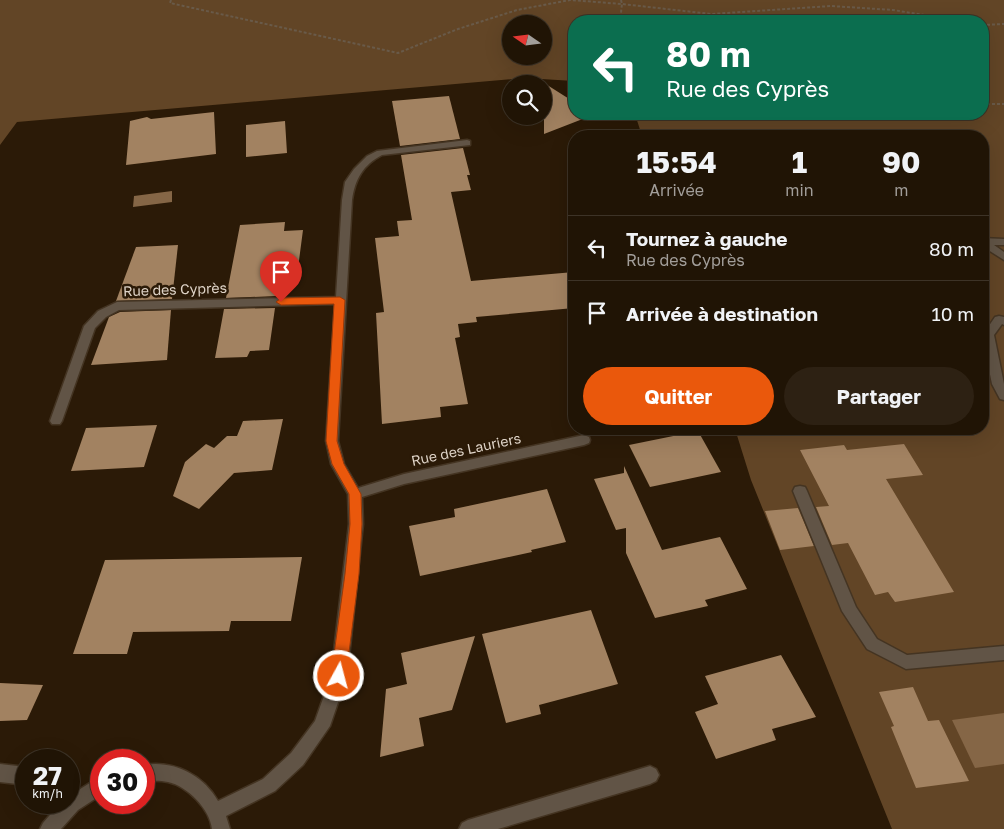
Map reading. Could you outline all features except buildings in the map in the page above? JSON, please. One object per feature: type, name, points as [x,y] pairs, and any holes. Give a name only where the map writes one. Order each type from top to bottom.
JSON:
[{"type":"street","points":[[214,812],[269,785],[297,759],[322,726],[339,676],[352,574],[356,524],[355,494],[338,464],[332,441],[340,300],[350,182],[357,171],[370,158],[380,153],[467,143]]},
{"type":"street","points":[[989,241],[1004,242]]},
{"type":"street","points":[[989,245],[1004,258]]},
{"type":"street","name":"Rue des Cyprès","points":[[56,422],[90,326],[102,314],[117,306],[340,300]]},
{"type":"street","points":[[989,330],[999,320],[1004,321]]},
{"type":"street","points":[[989,349],[998,384],[1004,396]]},
{"type":"street","name":"Rue des Lauriers","points":[[355,494],[404,479],[584,440]]},
{"type":"street","points":[[800,491],[850,611],[872,644],[906,662],[1004,653]]},
{"type":"street","points":[[0,773],[15,775]]},
{"type":"street","points":[[155,773],[167,773],[193,784],[207,798],[221,829]]},
{"type":"street","points":[[468,829],[650,775]]},
{"type":"street","points":[[49,829],[61,814]]},
{"type":"path","points":[[171,0],[170,3],[398,53],[458,28],[517,10],[570,0],[711,14],[831,6],[893,10],[924,15]]},
{"type":"path","points":[[621,0],[621,15]]},
{"type":"path","points":[[989,25],[1004,24]]},
{"type":"path","points":[[989,104],[1004,104]]},
{"type":"shaded area","points":[[0,0],[1004,0],[1004,829],[892,829],[751,480],[737,435],[989,435],[989,130],[640,130],[637,120],[989,120],[989,15],[568,15],[568,81],[552,80],[552,75],[502,75],[502,80],[17,122],[0,145]]},
{"type":"shaded area","points":[[172,191],[172,202],[133,207],[134,196]]},
{"type":"shaded area","points":[[1004,713],[1004,764],[975,768],[952,720]]},
{"type":"route","points":[[281,302],[340,300],[332,441],[338,464],[355,494],[356,524],[352,574],[339,676]]}]
